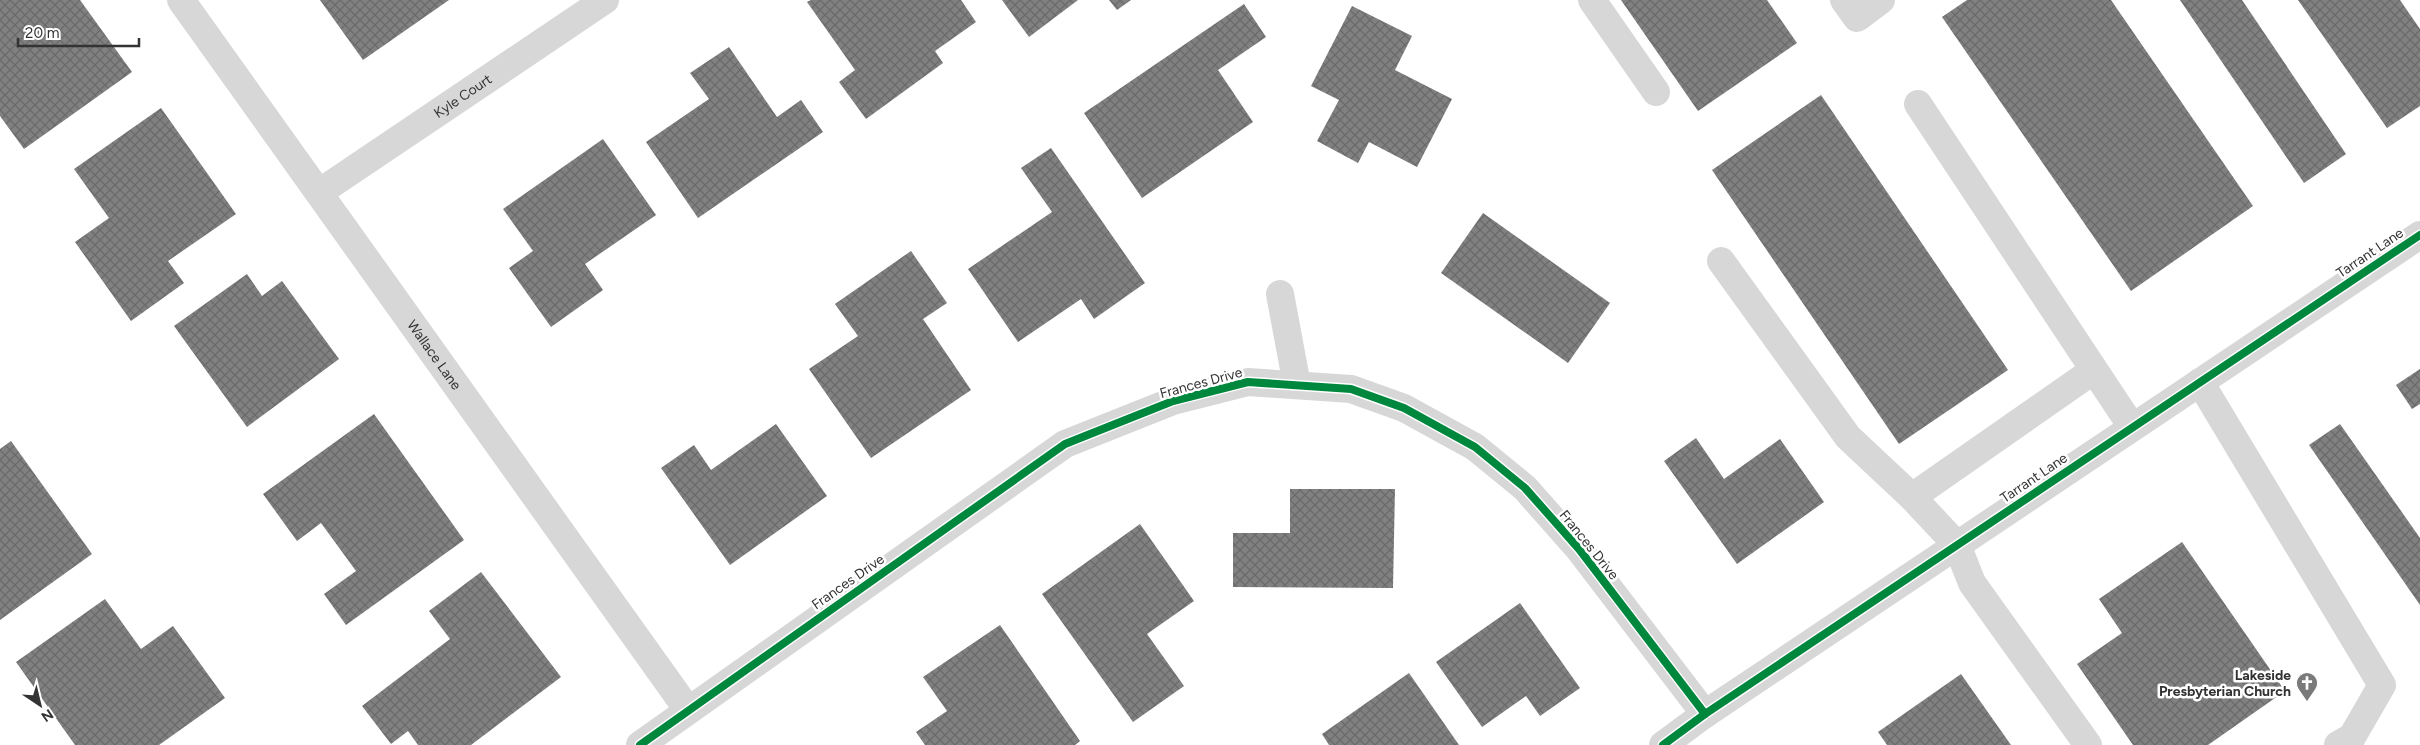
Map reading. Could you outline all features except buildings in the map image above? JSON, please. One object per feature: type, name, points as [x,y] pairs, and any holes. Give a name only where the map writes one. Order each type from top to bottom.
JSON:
[{"type":"street","name":"Wallace Lane","points":[[182,0],[688,710]]},
{"type":"street","name":"Kyle Court","points":[[320,192],[605,0]]},
{"type":"street","points":[[1592,0],[1656,92]]},
{"type":"street","points":[[1844,0],[1857,18],[1881,0]]},
{"type":"street","points":[[1918,104],[2132,427]]},
{"type":"street","name":"Tarrant Lane","points":[[1663,745],[1705,714],[2420,234]]},
{"type":"street","points":[[1721,261],[1848,436],[1912,497],[1957,545],[1972,583],[2088,745]]},
{"type":"street","points":[[1280,294],[1297,385]]},
{"type":"street","points":[[1912,497],[2094,370]]},
{"type":"street","name":"Frances Drive","points":[[640,745],[1065,444],[1172,401],[1248,382],[1351,389],[1404,408],[1475,447],[1525,488],[1579,549],[1705,714]]},
{"type":"street","points":[[2200,382],[2382,685],[2352,736],[2338,745]]},
{"type":"cycle path","points":[[1663,745],[1705,714],[2420,235]]},
{"type":"cycle path","points":[[640,745],[1065,444],[1173,401],[1248,382],[1351,389],[1404,408],[1475,447],[1525,488],[1579,549],[1705,714]]},
{"type":"place","name":"Lakeside Presbyterian Church","points":[[2307,702]]}]
